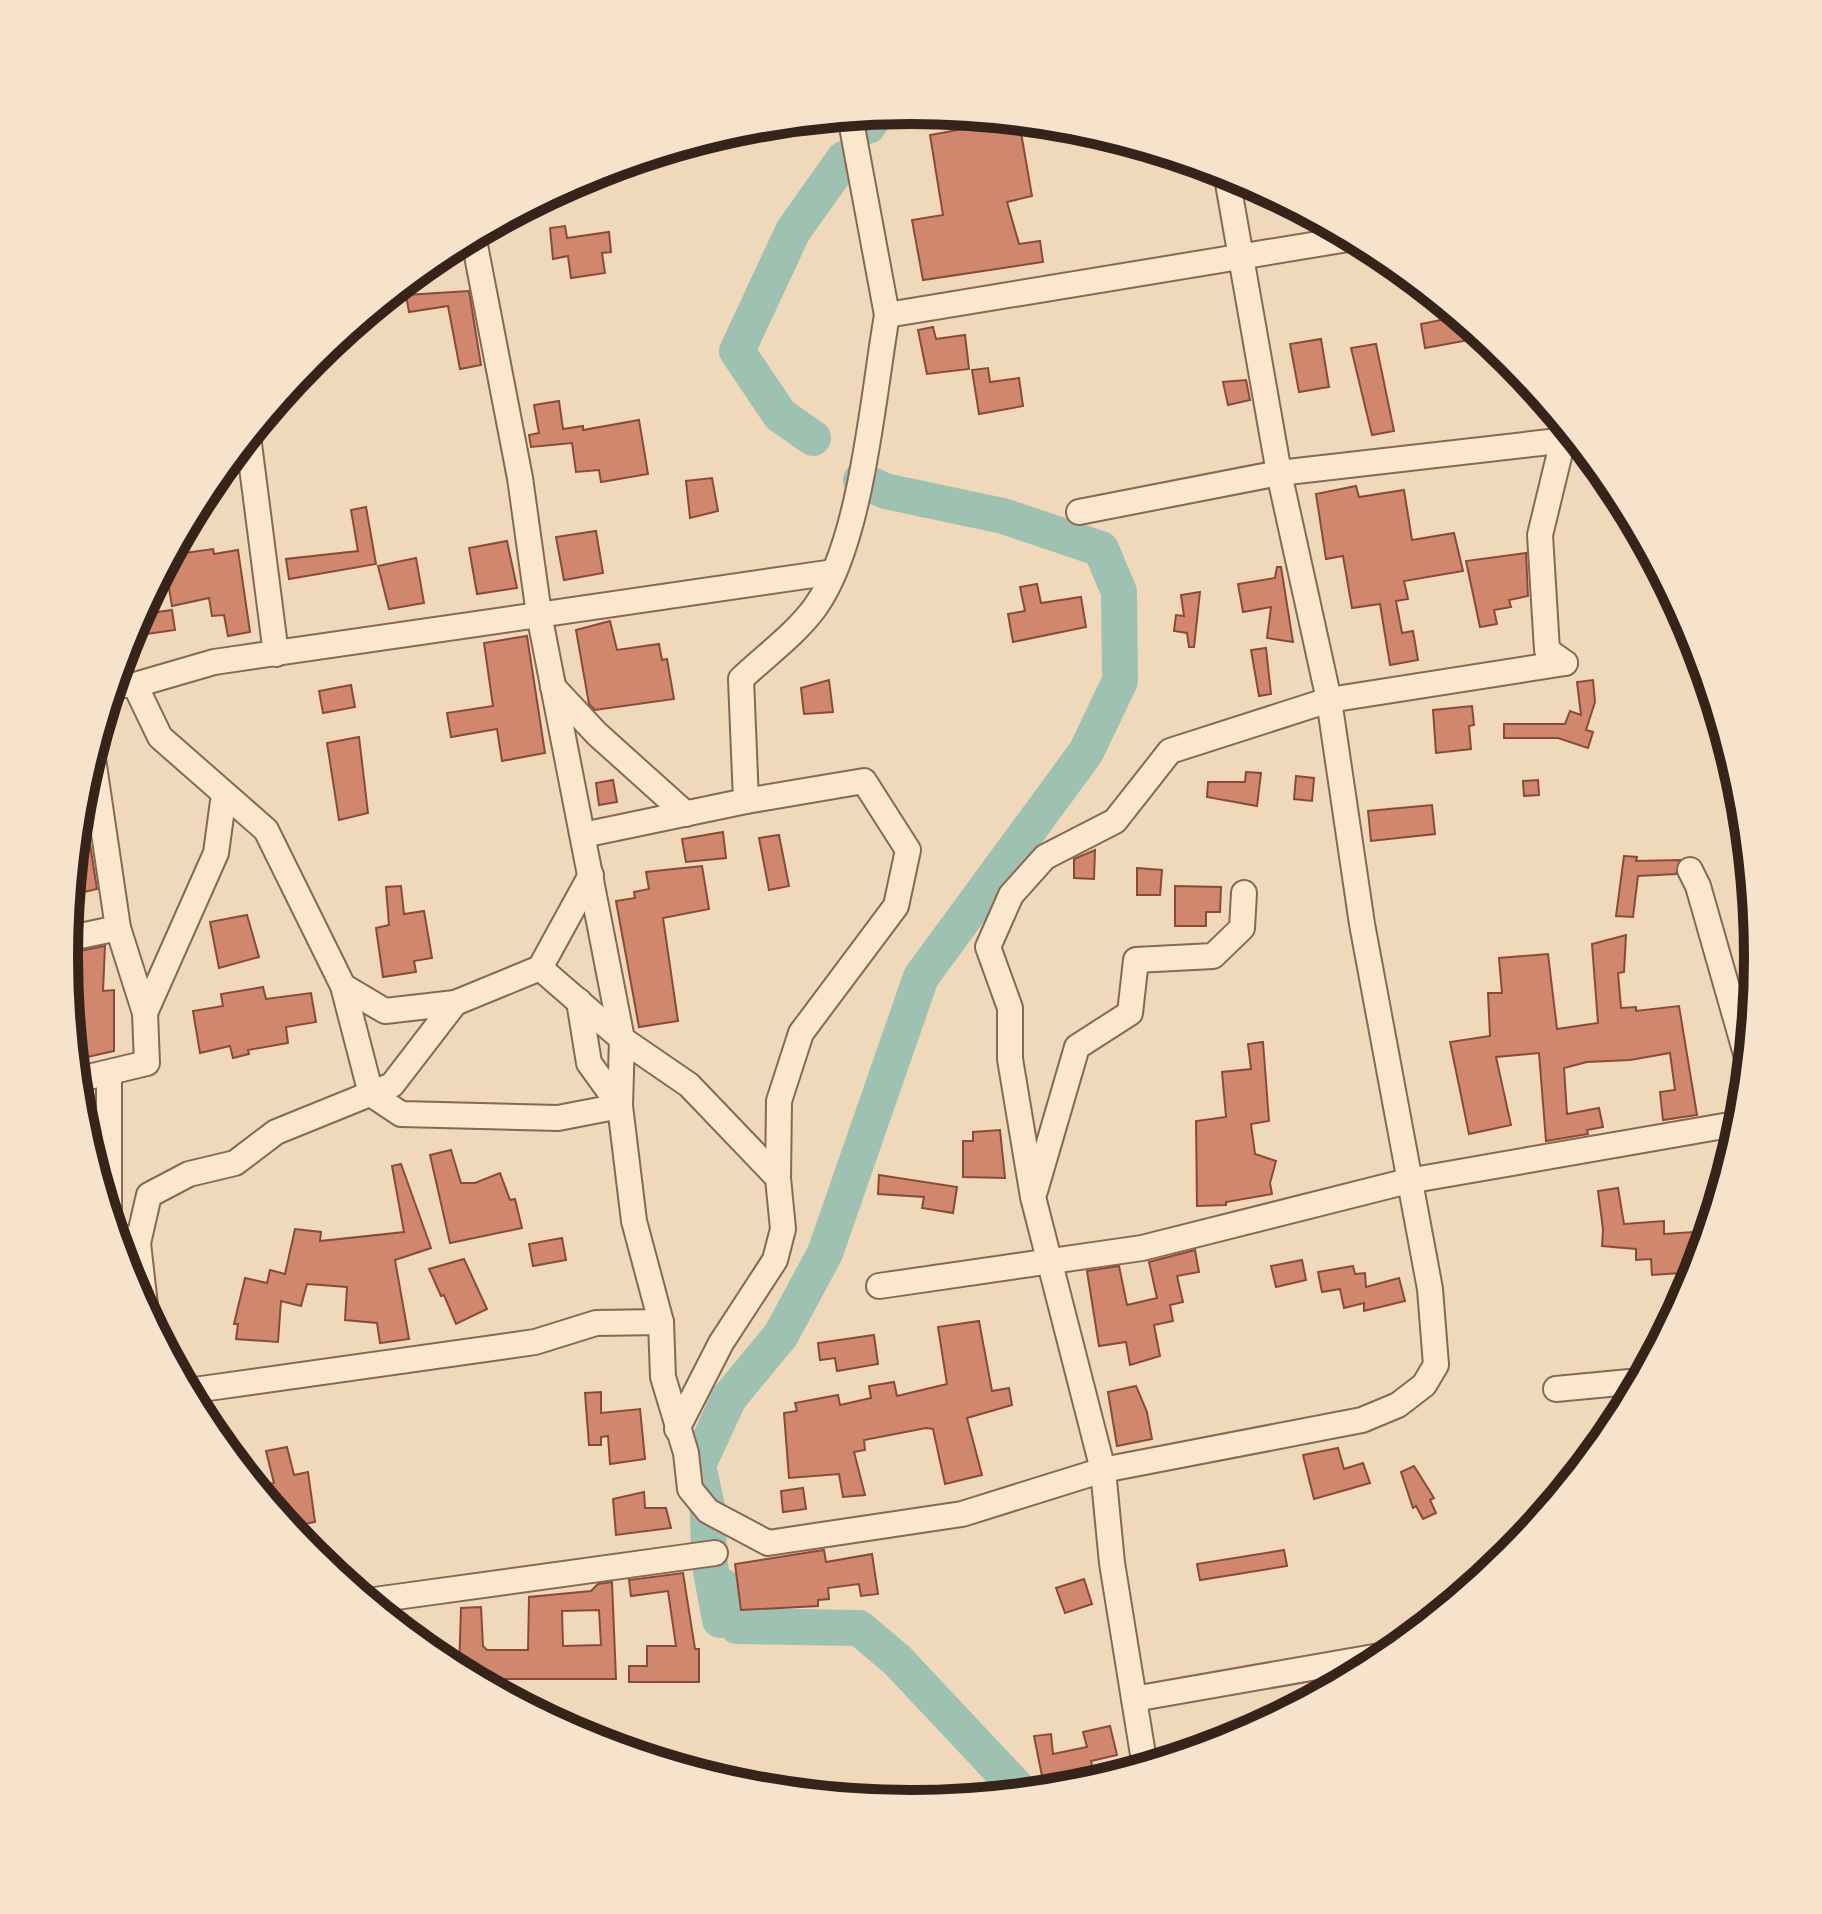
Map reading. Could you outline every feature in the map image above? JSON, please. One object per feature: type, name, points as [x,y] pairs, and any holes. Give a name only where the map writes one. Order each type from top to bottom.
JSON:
[{"type":"street","points":[[746,801],[741,679],[816,607],[834,572],[850,529],[887,315],[852,126]]},
{"type":"street","points":[[475,248],[520,478],[539,614],[622,1039],[620,1106],[634,1221],[661,1322],[663,1377],[686,1453],[690,1489],[708,1511],[768,1543],[962,1514],[1103,1470],[1362,1420],[1398,1405],[1424,1385],[1436,1365],[1424,1248],[1408,1181],[1362,924],[1329,700],[1279,473],[1228,186]]},
{"type":"street","points":[[887,315],[1240,254],[1336,241]]},
{"type":"street","points":[[1079,512],[1279,473],[1563,440]]},
{"type":"street","points":[[1143,1757],[1112,1563],[1103,1470],[1033,1197],[1010,1059],[1010,1008],[988,947],[1011,895],[1045,857],[1115,821],[1170,751],[1329,700],[1565,663],[1547,650],[1540,535],[1567,444]]},
{"type":"street","points":[[250,450],[276,654]]},
{"type":"street","points":[[620,1106],[558,1118],[401,1114],[371,1094],[343,986],[266,830],[160,737],[124,685],[214,662],[834,572]]},
{"type":"street","points":[[553,687],[597,734],[686,814]]},
{"type":"street","points":[[583,835],[746,801],[864,781],[908,850],[896,906],[801,1033],[779,1101],[778,1178],[783,1229],[775,1260],[721,1343],[677,1429]]},
{"type":"street","points":[[87,1078],[147,1063],[145,1013],[118,928],[97,783]]},
{"type":"street","points":[[145,1013],[216,853],[224,794]]},
{"type":"street","points":[[1690,870],[1698,886],[1740,1033]]},
{"type":"street","points":[[343,986],[385,1011],[455,1003],[540,968],[591,875]]},
{"type":"street","points":[[1033,1197],[1077,1047],[1130,1013],[1136,960],[1213,956],[1242,928],[1244,893]]},
{"type":"street","points":[[79,936],[118,928]]},
{"type":"street","points":[[540,968],[622,1039],[689,1085],[778,1178]]},
{"type":"street","points":[[579,1001],[589,1063],[620,1106]]},
{"type":"street","points":[[142,1278],[138,1243],[149,1195],[189,1174],[235,1163],[276,1132],[392,1085],[455,1003]]},
{"type":"street","points":[[109,1075],[109,1183]]},
{"type":"street","points":[[879,1286],[1142,1248],[1408,1181],[1727,1125]]},
{"type":"street","points":[[127,1239],[138,1243]]},
{"type":"street","points":[[200,1389],[535,1342],[596,1323],[661,1322]]},
{"type":"street","points":[[1556,1389],[1627,1382]]},
{"type":"street","points":[[381,1599],[715,1553]]},
{"type":"street","points":[[1134,1699],[1357,1660]]},
{"type":"building","points":[[975,127],[1021,131],[1032,196],[1007,202],[1019,244],[1040,241],[1043,262],[923,280],[912,220],[943,215],[930,135]]},
{"type":"building","points":[[565,226],[567,238],[609,232],[611,252],[602,253],[605,273],[571,278],[568,256],[553,259],[550,228]]},
{"type":"building","points":[[469,291],[481,365],[460,369],[448,306],[409,312],[406,295]]},
{"type":"building","points":[[1440,315],[1469,340],[1425,348],[1421,324],[1441,320]]},
{"type":"building","points":[[933,327],[936,339],[965,335],[969,369],[927,374],[918,330]]},
{"type":"building","points":[[1321,339],[1329,387],[1299,392],[1290,344]]},
{"type":"building","points":[[1376,344],[1394,431],[1372,435],[1351,348]]},
{"type":"building","points":[[988,368],[990,382],[1019,378],[1023,406],[979,414],[972,370]]},
{"type":"building","points":[[1246,380],[1250,400],[1228,405],[1223,382]]},
{"type":"building","points":[[559,401],[563,429],[583,426],[583,430],[639,420],[648,474],[601,482],[599,470],[576,472],[572,443],[531,447],[529,435],[539,433],[534,405]]},
{"type":"building","points":[[712,478],[718,511],[690,518],[686,481]]},
{"type":"building","points":[[1356,486],[1359,497],[1404,490],[1412,540],[1454,533],[1463,571],[1404,581],[1408,599],[1396,601],[1402,633],[1413,631],[1418,660],[1390,665],[1380,604],[1352,608],[1343,556],[1326,559],[1316,494]]},
{"type":"building","points":[[366,507],[376,564],[289,579],[286,559],[358,551],[351,510]]},
{"type":"building","points":[[596,531],[603,573],[564,580],[556,537]]},
{"type":"building","points":[[507,541],[517,588],[477,594],[469,548]]},
{"type":"building","points":[[213,549],[214,554],[238,550],[250,632],[228,636],[224,615],[212,616],[209,598],[172,606],[168,582],[183,553]]},
{"type":"building","points":[[1526,553],[1528,596],[1509,600],[1511,607],[1494,610],[1497,624],[1480,627],[1466,561]]},
{"type":"building","points":[[416,558],[424,603],[389,609],[378,566]]},
{"type":"building","points":[[1277,567],[1281,567],[1293,642],[1267,638],[1271,607],[1243,612],[1238,584],[1275,578]]},
{"type":"building","points":[[1037,584],[1041,603],[1081,597],[1086,627],[1013,642],[1008,614],[1025,611],[1020,587]]},
{"type":"building","points":[[1200,592],[1194,647],[1189,647],[1187,633],[1174,631],[1176,615],[1184,616],[1181,595]]},
{"type":"building","points":[[172,610],[175,630],[146,634],[153,613]]},
{"type":"building","points":[[610,621],[617,650],[659,644],[662,660],[667,659],[674,699],[595,710],[589,704],[576,630]]},
{"type":"building","points":[[527,636],[545,753],[502,761],[497,729],[451,737],[447,713],[493,706],[484,643]]},
{"type":"building","points":[[1266,648],[1271,694],[1259,696],[1251,650]]},
{"type":"building","points":[[829,680],[833,712],[804,714],[801,688]]},
{"type":"building","points":[[1593,680],[1595,702],[1586,730],[1593,732],[1588,748],[1558,738],[1504,738],[1504,724],[1565,724],[1570,711],[1581,715],[1577,682]]},
{"type":"building","points":[[351,685],[355,707],[323,713],[319,691]]},
{"type":"building","points":[[1472,706],[1474,725],[1469,726],[1471,749],[1436,753],[1433,710]]},
{"type":"building","points":[[359,737],[368,813],[339,820],[327,743]]},
{"type":"building","points":[[1246,772],[1261,773],[1257,806],[1207,797],[1208,782],[1245,782]]},
{"type":"building","points":[[1296,776],[1314,778],[1312,801],[1294,799]]},
{"type":"building","points":[[613,780],[617,802],[599,805],[596,783]]},
{"type":"building","points":[[1538,780],[1539,795],[1524,796],[1523,781]]},
{"type":"building","points":[[1432,805],[1435,834],[1371,841],[1368,811]]},
{"type":"building","points":[[88,831],[97,889],[84,892],[82,882]]},
{"type":"building","points":[[723,832],[726,858],[686,862],[682,839]]},
{"type":"building","points":[[779,835],[789,886],[769,890],[759,838]]},
{"type":"building","points":[[1095,850],[1094,879],[1074,878],[1074,859]]},
{"type":"building","points":[[1624,856],[1637,857],[1636,861],[1680,860],[1676,874],[1638,876],[1633,917],[1616,916]]},
{"type":"building","points":[[702,866],[709,909],[663,918],[678,1021],[639,1027],[616,901],[635,898],[634,892],[649,889],[646,872]]},
{"type":"building","points":[[1137,868],[1162,870],[1160,895],[1137,895]]},
{"type":"building","points":[[401,886],[404,914],[424,911],[432,958],[414,961],[416,972],[383,977],[376,928],[389,925],[386,887]]},
{"type":"building","points":[[1175,886],[1221,887],[1220,912],[1206,912],[1206,926],[1175,926]]},
{"type":"building","points":[[247,915],[259,957],[219,968],[210,922]]},
{"type":"building","points":[[1626,935],[1624,972],[1618,973],[1621,1008],[1636,1007],[1636,1011],[1679,1006],[1697,1115],[1663,1120],[1660,1092],[1675,1090],[1670,1053],[1630,1060],[1587,1062],[1564,1068],[1567,1114],[1599,1108],[1603,1127],[1587,1130],[1588,1134],[1546,1141],[1539,1053],[1496,1057],[1511,1125],[1469,1134],[1450,1042],[1490,1036],[1488,993],[1502,993],[1499,958],[1548,954],[1557,1029],[1598,1023],[1592,944]]},
{"type":"building","points":[[105,946],[103,991],[114,990],[114,1051],[84,1058],[80,1011],[78,951]]},
{"type":"building","points":[[263,987],[266,999],[311,993],[316,1022],[286,1027],[288,1043],[248,1050],[249,1054],[233,1058],[230,1046],[200,1053],[193,1011],[223,1006],[221,994]]},
{"type":"building","points":[[1263,1042],[1269,1121],[1251,1124],[1255,1154],[1276,1161],[1270,1183],[1272,1194],[1226,1202],[1226,1205],[1197,1206],[1196,1121],[1226,1117],[1222,1072],[1251,1069],[1248,1044]]},
{"type":"building","points":[[93,1091],[93,1112],[89,1092]]},
{"type":"building","points":[[1000,1130],[1005,1178],[963,1177],[963,1141],[973,1141],[973,1132]]},
{"type":"building","points":[[451,1150],[461,1183],[475,1183],[500,1173],[510,1200],[515,1199],[522,1228],[450,1243],[430,1155]]},
{"type":"building","points":[[401,1164],[431,1248],[395,1260],[409,1339],[380,1343],[377,1323],[345,1320],[347,1287],[307,1284],[301,1306],[281,1301],[278,1342],[236,1339],[238,1324],[234,1324],[245,1278],[267,1283],[270,1270],[285,1274],[295,1229],[321,1232],[320,1241],[404,1232],[392,1166]]},
{"type":"building","points":[[879,1175],[957,1187],[953,1213],[922,1208],[924,1197],[878,1194]]},
{"type":"building","points":[[1618,1188],[1624,1224],[1664,1221],[1664,1234],[1697,1232],[1682,1273],[1652,1275],[1651,1259],[1636,1260],[1636,1249],[1602,1246],[1598,1191]]},
{"type":"building","points":[[562,1238],[566,1260],[533,1266],[529,1244]]},
{"type":"building","points":[[1195,1250],[1199,1272],[1177,1276],[1183,1302],[1170,1305],[1173,1321],[1154,1325],[1160,1356],[1130,1365],[1126,1342],[1099,1346],[1087,1271],[1119,1266],[1127,1305],[1157,1298],[1149,1262]]},
{"type":"building","points":[[464,1259],[487,1309],[456,1324],[429,1269]]},
{"type":"building","points":[[1302,1260],[1306,1280],[1276,1287],[1271,1266]]},
{"type":"building","points":[[1353,1266],[1355,1274],[1365,1273],[1366,1287],[1399,1278],[1405,1301],[1364,1311],[1364,1303],[1344,1308],[1340,1289],[1322,1292],[1318,1272]]},
{"type":"building","points":[[979,1321],[992,1391],[1009,1388],[1012,1405],[967,1418],[982,1475],[945,1484],[933,1429],[926,1428],[864,1440],[865,1450],[854,1452],[865,1495],[843,1497],[839,1474],[789,1478],[784,1413],[797,1411],[795,1403],[838,1395],[840,1405],[871,1398],[869,1386],[894,1382],[897,1396],[947,1384],[938,1327]]},
{"type":"building","points":[[874,1335],[878,1364],[837,1371],[835,1358],[820,1360],[818,1343]]},
{"type":"building","points":[[1136,1386],[1147,1412],[1152,1439],[1117,1446],[1108,1392]]},
{"type":"building","points":[[601,1392],[601,1413],[640,1409],[645,1459],[610,1464],[608,1436],[601,1437],[601,1445],[589,1445],[585,1393]]},
{"type":"building","points":[[287,1447],[294,1475],[308,1472],[315,1522],[302,1524],[267,1484],[274,1483],[266,1451]]},
{"type":"building","points":[[1338,1448],[1344,1469],[1363,1463],[1370,1483],[1314,1499],[1303,1455]]},
{"type":"building","points":[[1414,1466],[1434,1498],[1430,1500],[1436,1513],[1423,1519],[1416,1506],[1413,1508],[1401,1472]]},
{"type":"building","points":[[803,1488],[806,1509],[783,1512],[781,1491]]},
{"type":"building","points":[[644,1492],[645,1508],[666,1508],[671,1528],[616,1535],[613,1499]]},
{"type":"building","points":[[824,1550],[826,1562],[872,1554],[878,1594],[861,1596],[859,1584],[828,1588],[829,1599],[818,1600],[818,1606],[741,1610],[735,1564]]},
{"type":"building","points":[[1284,1550],[1287,1566],[1200,1580],[1197,1564]]},
{"type":"building","points":[[683,1573],[695,1649],[699,1649],[699,1682],[629,1682],[629,1666],[647,1666],[647,1646],[676,1646],[668,1591],[631,1596],[629,1580]]},
{"type":"building","points":[[1084,1579],[1092,1604],[1065,1613],[1056,1588]]},
{"type":"building","points":[[612,1582],[616,1679],[496,1679],[459,1657],[461,1608],[481,1607],[483,1646],[487,1650],[528,1650],[529,1597],[591,1591],[598,1584]],"holes":[[[599,1610],[601,1645],[563,1646],[562,1611]]]},
{"type":"building","points":[[1110,1726],[1117,1755],[1091,1761],[1093,1770],[1043,1779],[1034,1736],[1051,1734],[1053,1754],[1087,1747],[1083,1732]]},
{"type":"waterway","points":[[813,438],[780,415],[737,351],[793,231],[844,159]]},
{"type":"waterway","points":[[720,1620],[709,1560],[708,1511],[698,1465],[729,1398],[781,1335],[825,1253],[921,977],[1086,752],[1120,681],[1119,592],[1101,549],[1003,516],[885,491],[861,480]]},
{"type":"waterway","points":[[724,1587],[737,1626],[859,1628],[897,1660],[1013,1784]]}]
